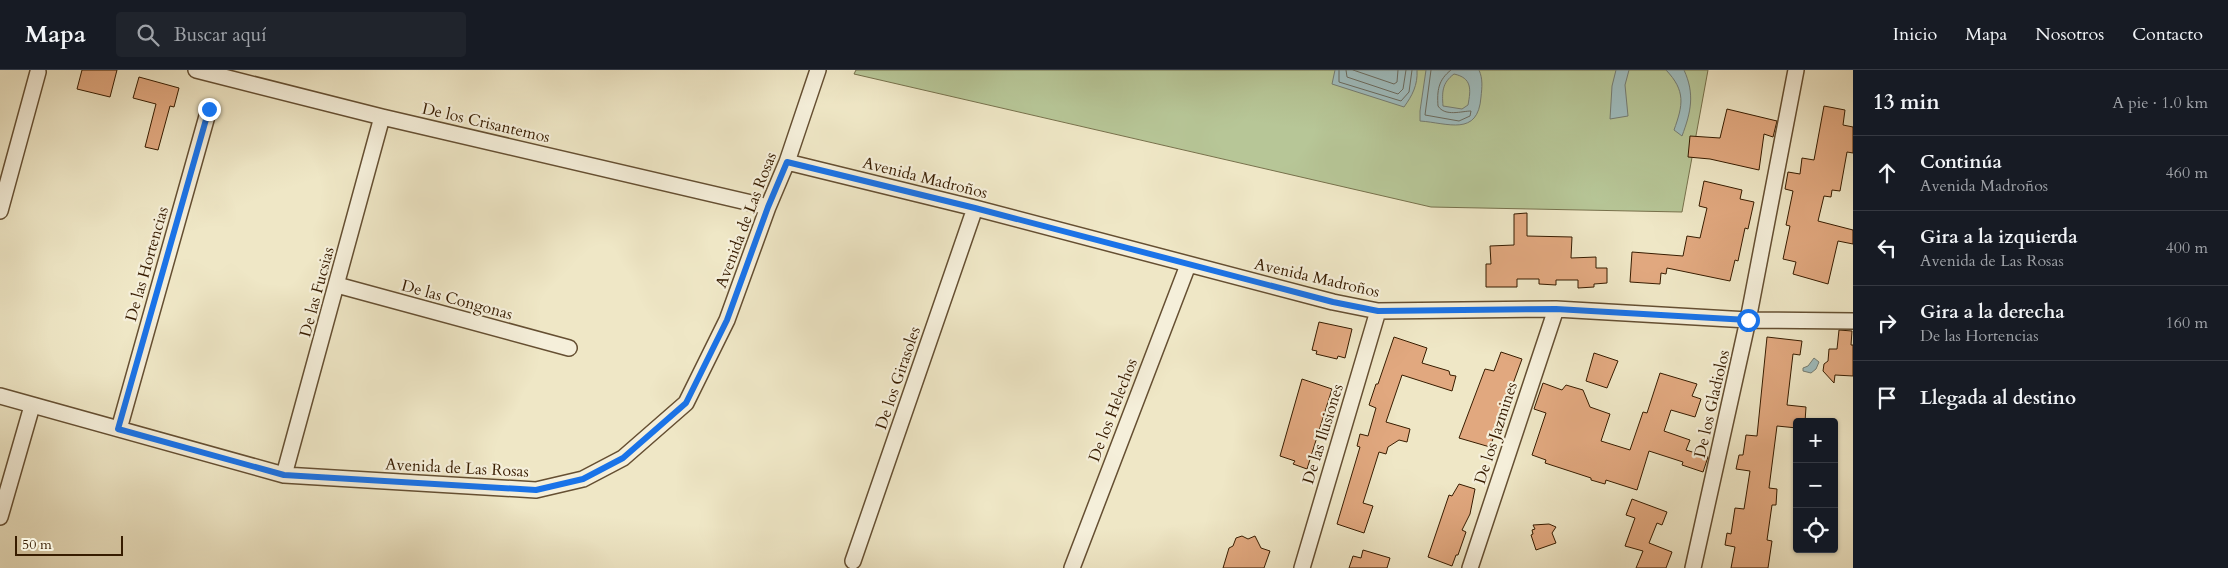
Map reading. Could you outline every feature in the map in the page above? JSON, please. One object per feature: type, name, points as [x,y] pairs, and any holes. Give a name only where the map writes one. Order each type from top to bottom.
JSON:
[{"type":"street","name":"De los Crisantemos","points":[[196,70],[382,117],[768,207]]},
{"type":"street","name":"Avenida de Las Rosas","points":[[0,396],[284,475],[536,490],[583,479],[623,458],[686,403],[727,320],[768,207],[787,162],[818,70]]},
{"type":"street","name":"De los Gladiolos","points":[[1693,568],[1748,320],[1796,70]]},
{"type":"street","points":[[0,211],[38,72]]},
{"type":"street","name":"De las Hortencias","points":[[118,429],[209,109]]},
{"type":"street","name":"De las Fucsias","points":[[284,475],[382,117]]},
{"type":"street","name":"Avenida Madroños","points":[[787,162],[975,208],[1333,302],[1378,311],[1556,309],[1748,320],[1853,321]]},
{"type":"street","name":"De los Girasoles","points":[[853,561],[975,208]]},
{"type":"street","name":"De los Helechos","points":[[1072,568],[1188,264]]},
{"type":"street","name":"De las Congonas","points":[[337,285],[569,348]]},
{"type":"street","name":"De los Jazmines","points":[[1470,568],[1556,309]]},
{"type":"street","name":"De las Ilusiones","points":[[1302,568],[1378,311]]},
{"type":"street","points":[[0,518],[32,406]]},
{"type":"green space","points":[[856,70],[1708,70],[1682,212],[1431,207],[854,74]]},
{"type":"water","points":[[1335,70],[1417,70],[1417,81],[1410,99],[1404,107],[1332,84]]},
{"type":"water","points":[[1426,70],[1479,70],[1482,86],[1479,110],[1468,123],[1451,125],[1420,121]],"holes":[[[1454,74],[1460,76],[1469,85],[1468,105],[1462,109],[1443,106],[1445,84]]]},
{"type":"water","points":[[1616,70],[1629,70],[1625,85],[1628,116],[1610,119],[1612,86]]},
{"type":"water","points":[[1666,70],[1684,70],[1690,87],[1688,119],[1682,136],[1674,130],[1681,106],[1680,92]]},
{"type":"water","points":[[1814,358],[1819,362],[1816,369],[1811,373],[1803,371],[1803,368],[1808,366]]},
{"type":"building","points":[[82,70],[117,70],[110,97],[77,89]]},
{"type":"building","points":[[139,77],[179,88],[174,107],[170,106],[158,150],[145,147],[156,104],[133,98]]},
{"type":"building","points":[[1824,106],[1845,110],[1843,125],[1853,127],[1853,153],[1847,152],[1840,191],[1832,190],[1831,197],[1824,196],[1818,221],[1853,230],[1853,244],[1838,241],[1828,284],[1793,274],[1796,262],[1783,259],[1790,226],[1786,225],[1793,191],[1785,189],[1788,172],[1800,174],[1802,158],[1814,160]]},
{"type":"building","points":[[1727,109],[1777,121],[1773,137],[1764,134],[1759,170],[1710,159],[1688,157],[1690,136],[1720,138]]},
{"type":"building","points":[[1704,181],[1742,190],[1740,199],[1754,202],[1748,229],[1745,228],[1738,261],[1735,260],[1730,281],[1667,268],[1666,274],[1661,273],[1660,284],[1630,282],[1632,252],[1683,256],[1687,236],[1700,238],[1707,208],[1699,206]]},
{"type":"building","points":[[1527,213],[1527,236],[1572,237],[1571,258],[1596,257],[1596,268],[1607,268],[1607,283],[1594,284],[1594,287],[1578,288],[1578,280],[1556,280],[1556,285],[1539,284],[1539,279],[1517,279],[1517,287],[1486,287],[1486,264],[1491,264],[1490,246],[1514,245],[1514,214]]},
{"type":"building","points":[[1319,322],[1352,329],[1345,358],[1338,356],[1337,359],[1316,354],[1317,351],[1312,350]]},
{"type":"building","points":[[1839,330],[1852,331],[1853,376],[1835,375],[1834,383],[1823,371],[1824,364],[1828,361],[1829,349],[1837,349]]},
{"type":"building","points":[[1394,337],[1427,348],[1422,363],[1449,371],[1450,375],[1456,376],[1452,391],[1402,375],[1386,422],[1410,429],[1407,442],[1399,440],[1388,447],[1386,454],[1379,452],[1363,503],[1373,506],[1364,533],[1337,524],[1360,447],[1357,446],[1360,434],[1368,436],[1376,408],[1369,405]]},
{"type":"building","points":[[1767,337],[1802,341],[1800,355],[1793,354],[1787,405],[1806,407],[1805,418],[1793,418],[1793,428],[1777,426],[1769,488],[1777,489],[1776,505],[1772,505],[1767,540],[1772,541],[1768,568],[1731,568],[1735,547],[1725,545],[1727,533],[1731,534],[1735,508],[1744,509],[1750,471],[1736,469],[1739,455],[1743,455],[1746,435],[1757,436]]},
{"type":"building","points":[[1501,352],[1522,359],[1490,447],[1459,438],[1485,369],[1494,371]]},
{"type":"building","points":[[1594,353],[1618,361],[1607,388],[1586,381]]},
{"type":"building","points":[[1660,373],[1697,384],[1692,396],[1701,399],[1695,417],[1671,410],[1664,431],[1690,440],[1686,450],[1708,457],[1703,472],[1682,465],[1683,462],[1649,451],[1637,490],[1606,480],[1605,484],[1591,480],[1591,478],[1545,463],[1546,460],[1532,455],[1546,413],[1534,409],[1543,383],[1562,390],[1566,385],[1583,390],[1590,407],[1610,414],[1601,441],[1630,450],[1643,412],[1647,413]]},
{"type":"building","points":[[1302,379],[1332,389],[1307,469],[1293,464],[1295,461],[1280,456]]},
{"type":"building","points":[[1459,484],[1475,489],[1470,514],[1462,530],[1466,532],[1452,566],[1428,557],[1449,495],[1452,496]]},
{"type":"building","points":[[1632,499],[1667,512],[1662,525],[1657,523],[1649,543],[1672,552],[1666,568],[1636,568],[1643,551],[1625,546],[1635,518],[1626,515]]},
{"type":"building","points":[[1549,524],[1556,527],[1552,533],[1556,543],[1536,550],[1531,535],[1533,534],[1532,530],[1535,529],[1533,525]]},
{"type":"building","points":[[1242,536],[1248,539],[1255,536],[1261,548],[1270,551],[1264,568],[1223,568],[1229,548],[1233,546],[1236,538]]},
{"type":"building","points":[[1363,550],[1390,558],[1387,568],[1349,568],[1353,556],[1361,558]]},
{"type":"route","points":[[209,109],[118,429],[284,475],[536,490],[583,479],[623,458],[686,403],[727,320],[768,207],[787,162],[975,208],[1333,302],[1378,311],[1556,309],[1748,320]]}]
